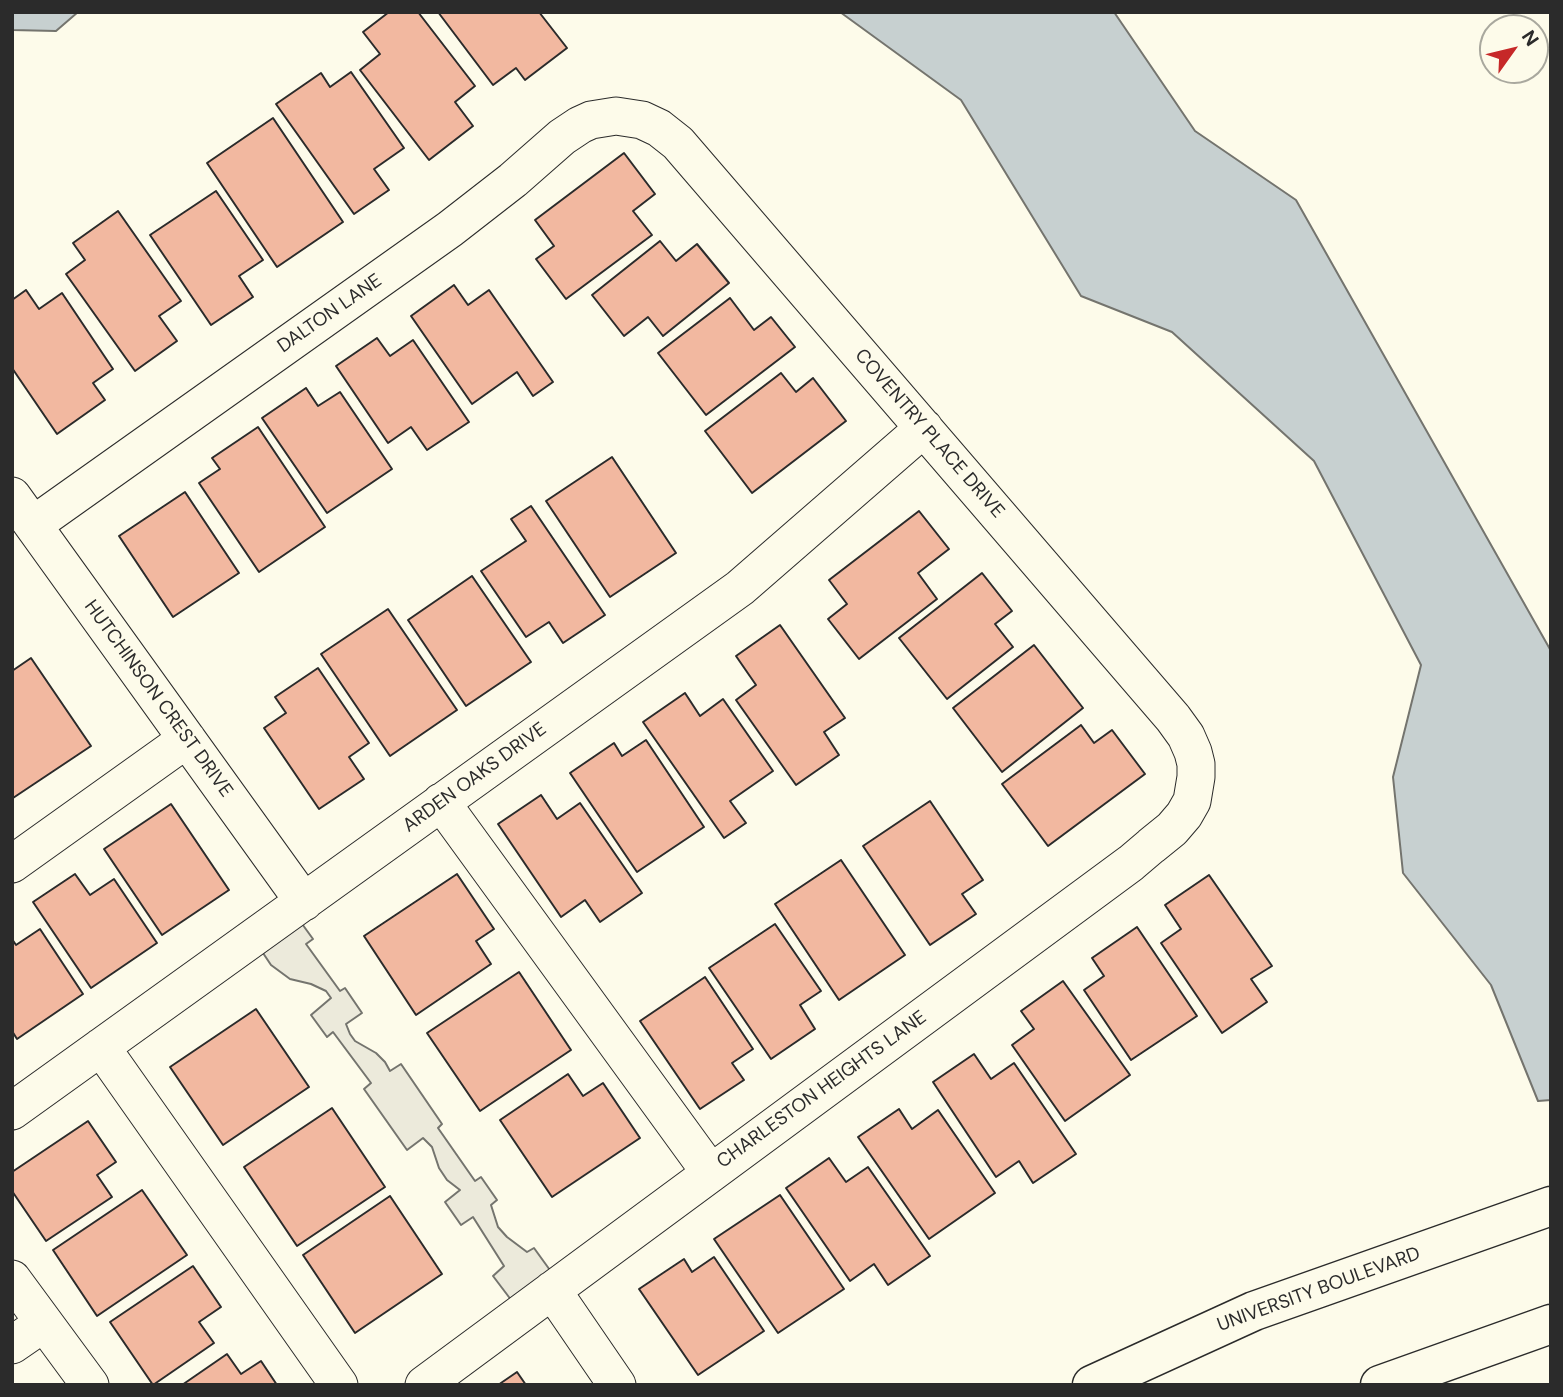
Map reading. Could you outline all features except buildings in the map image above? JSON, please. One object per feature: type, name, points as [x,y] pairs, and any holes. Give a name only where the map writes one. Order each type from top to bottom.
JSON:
[{"type":"main road","name":"UNIVERSITY BOULEVARD","points":[[1091,1385],[1254,1311],[1551,1206]]},
{"type":"main road","points":[[1380,1385],[1551,1324]]},
{"type":"street","name":"DALTON LANE","points":[[33,525],[450,229],[513,180],[562,137],[592,120],[616,116],[629,118]]},
{"type":"street","name":"COVENTRY PLACE DRIVE","points":[[629,118],[642,120],[659,128],[678,143],[924,428],[1173,719],[1193,751],[1196,777]]},
{"type":"street","name":"ARDEN OAKS DRIVE","points":[[12,1111],[740,589],[924,428]]},
{"type":"street","name":"HUTCHINSON CREST DRIVE","points":[[12,496],[304,902]]},
{"type":"street","points":[[12,864],[187,739]]},
{"type":"street","name":"CHARLESTON HEIGHTS LANE","points":[[424,1385],[1131,863],[1172,829],[1184,815],[1192,800],[1196,777]]},
{"type":"street","points":[[442,802],[710,1172]]},
{"type":"street","points":[[101,1047],[338,1385]]},
{"type":"street","points":[[12,1279],[90,1385]]},
{"type":"street","points":[[552,1290],[617,1385]]},
{"type":"street","points":[[12,1345],[44,1323]]},
{"type":"shaded area","points":[[12,12],[78,12],[56,31],[12,30]]},
{"type":"shaded area","points":[[840,12],[1114,12],[1195,131],[1296,200],[1551,651],[1551,1100],[1538,1101],[1491,985],[1403,873],[1393,777],[1421,665],[1314,461],[1172,332],[1081,296],[961,100]]},
{"type":"shaded area","points":[[292,910],[313,939],[306,944],[340,991],[345,988],[362,1013],[346,1024],[355,1041],[376,1053],[390,1071],[401,1064],[442,1124],[438,1128],[475,1181],[481,1177],[497,1200],[491,1205],[498,1227],[527,1252],[534,1248],[560,1284],[521,1313],[493,1276],[504,1266],[473,1217],[461,1225],[445,1202],[460,1190],[447,1180],[439,1168],[432,1147],[423,1138],[407,1150],[364,1089],[371,1083],[333,1032],[327,1037],[311,1015],[331,998],[326,991],[290,979],[271,965],[253,938]]}]
